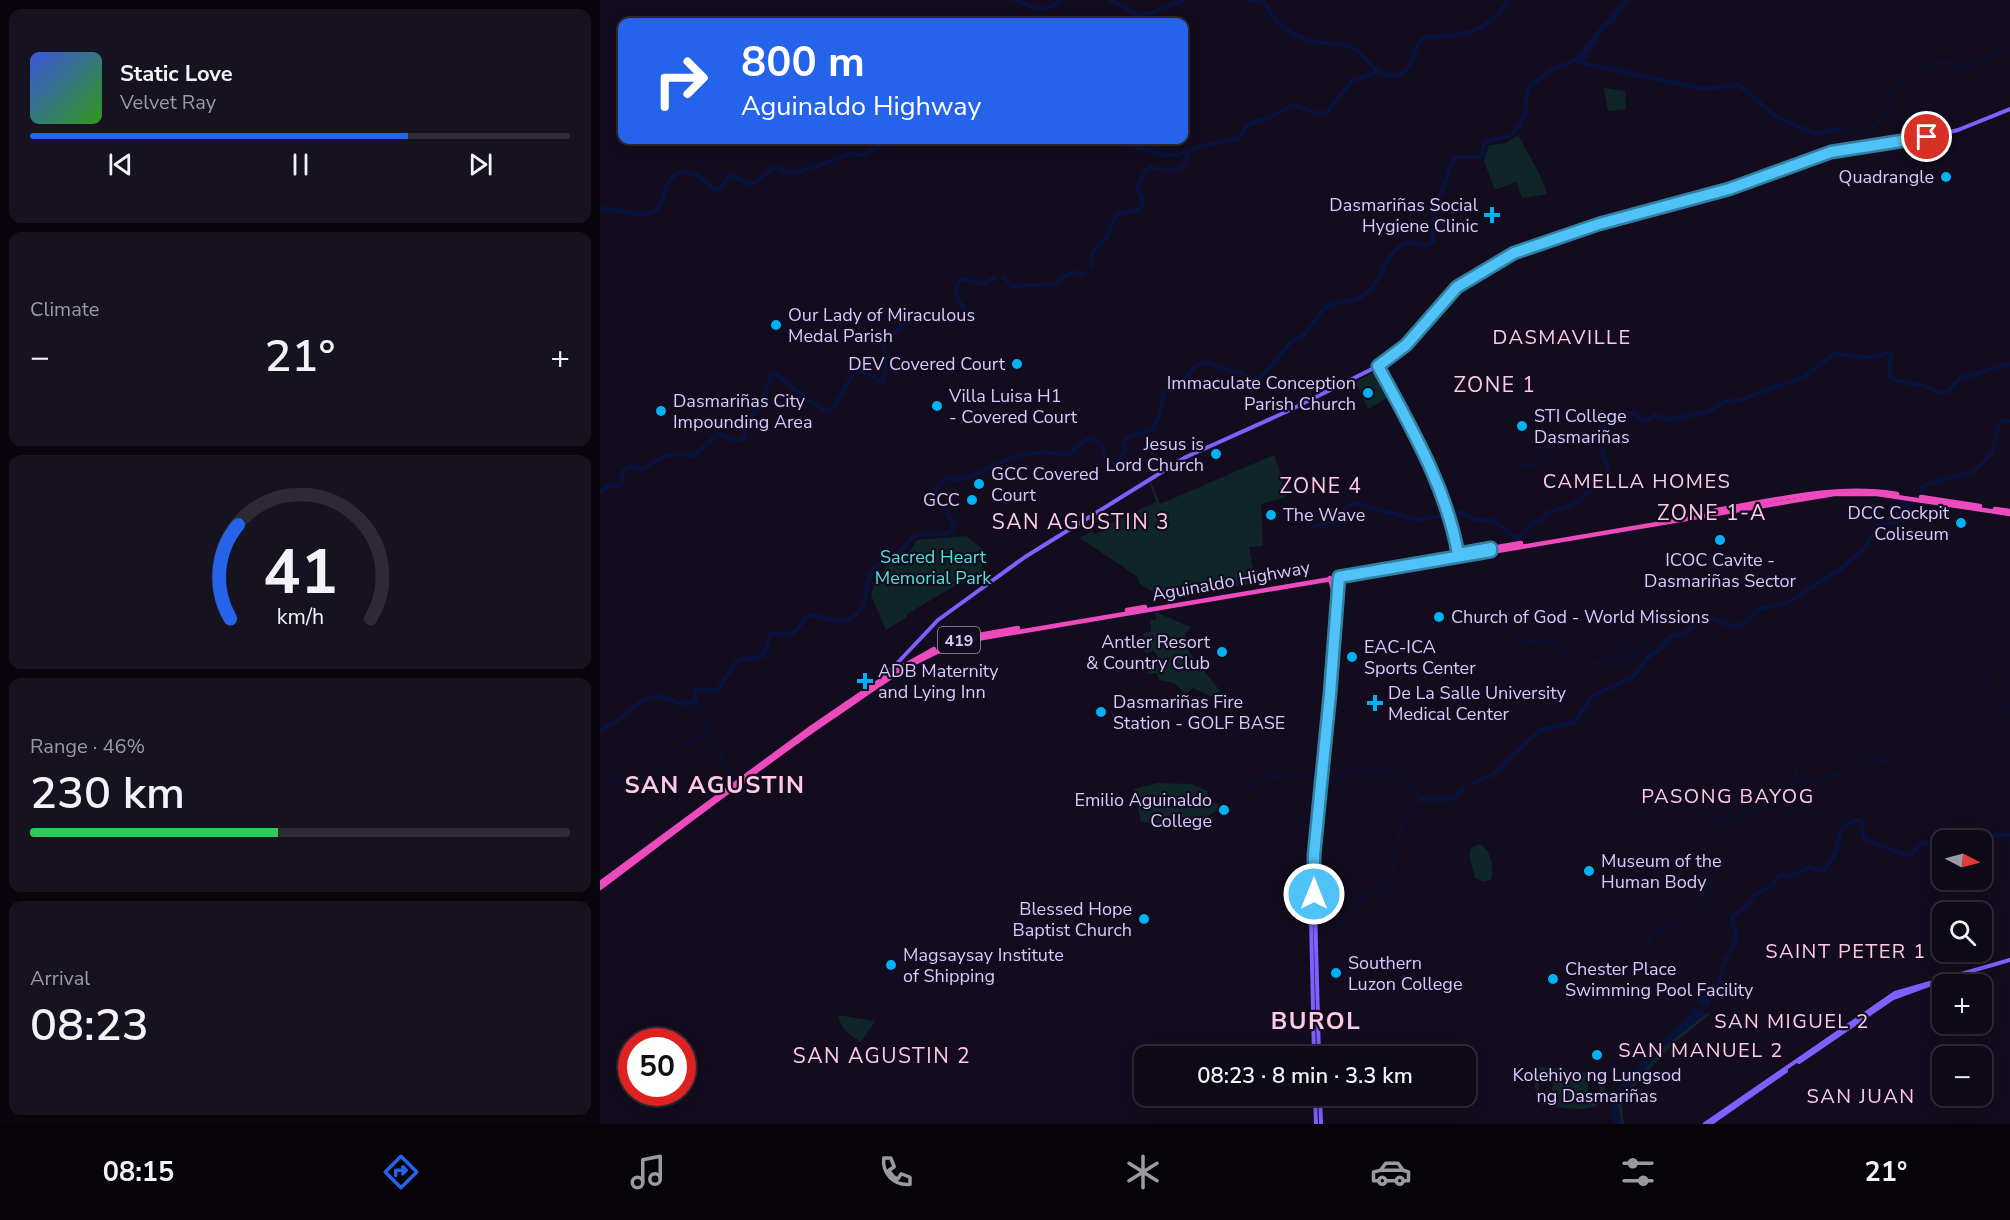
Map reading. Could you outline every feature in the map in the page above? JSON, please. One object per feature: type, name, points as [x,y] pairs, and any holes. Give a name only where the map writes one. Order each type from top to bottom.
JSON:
[{"type":"highway","name":"Aguinaldo Highway","points":[[600,883],[767,762],[924,653],[974,636],[1817,493],[1863,490],[2010,513]]},
{"type":"highway","name":"Aguinaldo Highway","points":[[884,680],[924,657],[965,641],[1335,576]]},
{"type":"highway","points":[[1334,594],[1335,576]]},
{"type":"highway","points":[[1128,613],[1138,617]]},
{"type":"highway","name":"Aguinaldo Highway","points":[[600,888],[752,773]]},
{"type":"main road","points":[[884,680],[890,670],[938,620],[1035,550],[1186,457],[1288,411],[1378,366],[1406,345],[1457,287],[1517,252],[1599,224],[1729,189],[1831,152],[1921,139],[1958,130],[2010,109]]},
{"type":"main road","points":[[1378,366],[1430,464],[1446,511],[1457,555]]},
{"type":"main road","points":[[1314,1046],[1309,882],[1330,694],[1335,576]]},
{"type":"main road","points":[[1319,1046],[1313,855],[1334,594]]},
{"type":"main road","points":[[1963,974],[2010,960]]},
{"type":"main road","points":[[1705,1124],[1892,995],[1932,983]]},
{"type":"main road","points":[[1710,1124],[1893,998],[1932,986]]},
{"type":"main road","points":[[1315,1106],[1316,1124]]},
{"type":"main road","points":[[1320,1106],[1321,1124]]},
{"type":"green space","points":[[1604,88],[1625,91],[1626,109],[1608,111]]},
{"type":"green space","points":[[1518,135],[1539,172],[1547,194],[1522,198],[1516,182],[1495,190],[1484,161],[1489,145],[1506,143]]},
{"type":"green space","points":[[1378,370],[1391,396],[1368,409],[1355,382]]},
{"type":"green space","points":[[1274,455],[1286,497],[1261,504],[1263,546],[1249,547],[1256,583],[1165,600],[1139,583],[1138,577],[1080,538],[1092,531],[1095,535],[1102,531],[1101,528],[1156,502],[1149,481],[1151,481],[1160,504]]},
{"type":"green space","name":"Sacred Heart Memorial Park","points":[[966,536],[983,549],[979,554],[982,559],[979,561],[990,577],[984,581],[978,572],[907,614],[907,617],[886,630],[871,595],[874,585],[890,561],[892,564],[909,553],[917,540]]},
{"type":"green space","points":[[1155,612],[1191,627],[1185,634],[1186,648],[1232,706],[1193,688],[1186,694],[1174,683],[1159,680],[1157,673],[1146,674],[1160,660],[1154,651],[1145,653],[1143,633],[1151,632],[1150,620],[1156,620]]},
{"type":"green space","points":[[1157,783],[1191,784],[1208,791],[1207,798],[1223,807],[1191,826],[1141,822],[1134,789]]},
{"type":"green space","points":[[1480,844],[1489,854],[1492,864],[1491,879],[1484,882],[1475,878],[1469,855],[1471,848]]},
{"type":"green space","points":[[1707,1013],[1710,1014],[1673,1044],[1621,1100],[1624,1124],[1621,1124],[1618,1103],[1621,1097],[1665,1046]]},
{"type":"green space","points":[[838,1015],[875,1021],[861,1042],[846,1032]]},
{"type":"green space","points":[[1540,1067],[1595,1073],[1605,1087],[1602,1101],[1596,1106],[1577,1109],[1538,1104],[1535,1081],[1542,1072]],"holes":[[[1549,1073],[1554,1073],[1551,1101],[1541,1096],[1539,1089],[1541,1079]],[[1589,1076],[1598,1083],[1599,1092],[1597,1099],[1587,1105]]]},
{"type":"shaded area","points":[[1623,0],[1629,0],[1615,21],[1604,30],[1584,62],[1575,59],[1577,54]]},
{"type":"shaded area","points":[[1732,945],[1734,948],[1726,963],[1720,986],[1708,1008],[1695,1002],[1715,987],[1723,960]]},
{"type":"shaded area","points":[[1693,1007],[1707,1013],[1665,1046],[1621,1097],[1618,1103],[1621,1124],[1614,1124],[1610,1102],[1612,1096],[1659,1042],[1688,1017]]},
{"type":"waterway","points":[[1015,0],[1039,8],[1050,7],[1060,0]]},
{"type":"waterway","points":[[1110,0],[1139,15],[1154,12],[1184,0]]},
{"type":"waterway","points":[[1247,0],[1265,3],[1277,22],[1300,37],[1313,42],[1340,44],[1353,48],[1373,67],[1388,75],[1398,75],[1405,71],[1423,39],[1475,30],[1494,18],[1507,0]]},
{"type":"waterway","points":[[1910,72],[1933,63],[1949,63],[1960,67],[1972,66],[2010,46]]},
{"type":"waterway","points":[[1313,323],[1330,305],[1351,301],[1368,292],[1374,286],[1389,258],[1400,246],[1408,242],[1424,245],[1433,242],[1434,214],[1454,157],[1479,157],[1483,154],[1484,143],[1511,135],[1523,118],[1530,88],[1548,72],[1580,56]]},
{"type":"waterway","points":[[1577,60],[1586,64],[1704,89],[1739,85],[1775,116],[1815,134],[1838,129]]},
{"type":"waterway","points":[[1123,144],[1164,155],[1178,155],[1201,146],[1239,138],[1248,124],[1271,117],[1291,106],[1319,114],[1327,112],[1352,81],[1378,72]]},
{"type":"waterway","points":[[1838,129],[1865,134],[1878,121],[1893,114],[1893,105],[1887,97],[1904,82]]},
{"type":"waterway","points":[[600,209],[637,214],[652,212],[661,203],[672,177],[680,172],[696,174],[716,190],[723,186],[730,174],[751,185],[774,168],[787,173],[803,171],[851,154],[864,155],[881,144]]},
{"type":"waterway","points":[[1091,266],[1092,253],[1106,238],[1116,215],[1137,210],[1143,205],[1137,187],[1146,171],[1151,167],[1168,171],[1180,169],[1185,163],[1188,151]]},
{"type":"waterway","points":[[1004,277],[1012,286],[1058,284],[1059,280],[1068,275],[1084,274]]},
{"type":"waterway","points":[[600,492],[609,485],[618,487],[622,483],[623,471],[630,466],[642,469],[666,456],[694,456],[717,434],[735,440],[745,438],[745,426],[763,400],[771,375],[777,374],[824,411],[831,410],[858,371],[872,374],[878,381],[883,381],[885,341],[915,315],[923,311],[931,312],[948,321],[963,319],[964,308],[956,291],[961,279],[983,284],[996,277]]},
{"type":"waterway","points":[[1010,458],[1039,453],[1069,455],[1089,438],[1101,445],[1104,457],[1114,463],[1124,453],[1126,438],[1153,429],[1159,416],[1164,392],[1185,379],[1195,367],[1202,363],[1209,363],[1259,380],[1292,341],[1304,335],[1310,327]]},
{"type":"waterway","points":[[1606,423],[1609,415],[1623,413],[1635,414],[1641,420],[1649,419],[1654,415],[1669,420],[1710,411],[1725,402],[1743,399],[1804,377],[1834,354],[1874,357],[1887,352],[1891,353],[1889,372],[1892,379],[1921,385],[1939,393],[1948,391],[1961,377],[2010,364]]},
{"type":"waterway","points":[[1923,495],[1924,485],[1973,472],[1992,453],[1999,424],[2002,421],[2010,421]]},
{"type":"waterway","points":[[1558,509],[1578,501],[1606,479],[1608,467],[1603,455],[1605,426]]},
{"type":"waterway","points":[[1517,465],[1534,464],[1541,461],[1545,452],[1545,444],[1556,433],[1585,438],[1597,429],[1605,430]]},
{"type":"waterway","points":[[600,731],[648,699],[660,697],[687,703],[696,700],[697,689],[717,691],[737,661],[763,656],[771,634],[793,633],[809,616],[839,621],[853,617],[862,606],[871,573],[877,565],[899,552],[915,536],[951,532],[954,525],[939,499],[936,488],[947,477],[956,480],[974,475],[1007,460]]},
{"type":"waterway","points":[[1473,783],[1493,775],[1538,731],[1575,722],[1592,696],[1633,677],[1648,657],[1657,652],[1671,636],[1684,633],[1700,620],[1714,619],[1731,626],[1738,626],[1758,609],[1787,603],[1843,567],[1864,549],[1878,526],[1896,522],[1899,517],[1896,510],[1899,505],[1903,504],[1916,512],[1922,502]]},
{"type":"waterway","points":[[1313,526],[1336,522],[1347,507],[1355,503],[1417,520],[1461,512],[1474,520],[1494,521],[1516,538],[1525,533],[1532,522],[1542,521],[1547,513],[1555,510]]},
{"type":"waterway","points":[[1502,627],[1519,639],[1518,643],[1529,640],[1543,642],[1553,639],[1561,643],[1569,654],[1587,664],[1607,662],[1621,643],[1628,642],[1633,651],[1624,652],[1618,656],[1618,661],[1632,660],[1642,644],[1657,652]]},
{"type":"waterway","points":[[1973,661],[2008,710],[2010,709]]},
{"type":"waterway","points":[[693,703],[701,705],[709,727],[721,748],[721,760],[729,770],[740,776]]},
{"type":"waterway","points":[[600,789],[608,780],[614,778],[624,777],[634,785],[640,784],[662,771],[680,746],[710,732]]},
{"type":"waterway","points":[[1795,761],[1796,778]]},
{"type":"waterway","points":[[1746,814],[1776,802],[1792,781],[1820,781],[1837,774],[1853,776],[1852,763],[1888,761]]},
{"type":"waterway","points":[[1328,783],[1337,782],[1346,772],[1391,772],[1395,773],[1421,799],[1408,810],[1405,822],[1401,825],[1398,845],[1394,850],[1392,872],[1378,891],[1353,902],[1338,927]]},
{"type":"waterway","points":[[1248,786],[1271,776],[1284,778],[1301,773],[1313,778]]},
{"type":"waterway","points":[[1421,799],[1453,799],[1464,788]]},
{"type":"waterway","points":[[1229,795],[1236,796],[1243,790]]},
{"type":"waterway","points":[[1715,822],[1743,815]]},
{"type":"waterway","points":[[1730,951],[1737,937],[1732,923],[1733,916],[1750,903],[1755,894],[1771,887],[1779,876],[1796,875],[1809,867],[1824,870],[1834,855],[1841,832],[1857,820],[1861,821],[1863,836],[1866,840],[1906,855],[1912,854],[1920,844],[1971,831],[1981,835],[2010,835]]},
{"type":"waterway","points":[[1689,913],[1711,892],[1705,857]]},
{"type":"waterway","points":[[1651,950],[1649,941],[1651,932],[1669,926],[1681,918]]},
{"type":"place","name":"Quadrangle","points":[[1946,177]]},
{"type":"place","name":"Dasmariñas Social Hygiene Clinic","points":[[1492,215]]},
{"type":"place","name":"Our Lady of Miraculous Medal Parish","points":[[776,325]]},
{"type":"place","name":"DEV Covered Court","points":[[1017,364]]},
{"type":"place","name":"Immaculate Conception Parish Church","points":[[1368,393]]},
{"type":"place","name":"Villa Luisa H1 - Covered Court","points":[[937,406]]},
{"type":"place","name":"Dasmariñas City Impounding Area","points":[[661,411]]},
{"type":"place","name":"STI College Dasmariñas","points":[[1522,426]]},
{"type":"place","name":"Jesus is Lord Church","points":[[1216,454]]},
{"type":"place","name":"GCC Covered Court","points":[[979,484]]},
{"type":"place","name":"GCC","points":[[972,500]]},
{"type":"place","name":"The Wave","points":[[1271,515]]},
{"type":"place","name":"DCC Cockpit Coliseum","points":[[1961,523]]},
{"type":"place","name":"ICOC Cavite - Dasmariñas Sector","points":[[1720,540]]},
{"type":"place","name":"Church of God - World Missions","points":[[1439,617]]},
{"type":"place","name":"Antler Resort & Country Club","points":[[1222,652]]},
{"type":"place","name":"EAC-ICA Sports Center","points":[[1352,657]]},
{"type":"place","name":"ADB Maternity and Lying Inn","points":[[865,681]]},
{"type":"place","name":"De La Salle University Medical Center","points":[[1375,703]]},
{"type":"place","name":"Dasmariñas Fire Station - GOLF BASE","points":[[1101,712]]},
{"type":"place","name":"Emilio Aguinaldo College","points":[[1224,810]]},
{"type":"place","name":"Museum of the Human Body","points":[[1589,871]]},
{"type":"place","name":"Blessed Hope Baptist Church","points":[[1144,919]]},
{"type":"place","name":"Magsaysay Institute of Shipping","points":[[891,965]]},
{"type":"place","name":"Southern Luzon College","points":[[1336,973]]},
{"type":"place","name":"Chester Place Swimming Pool Facility","points":[[1553,979]]},
{"type":"place","name":"Kolehiyo ng Lungsod ng Dasmariñas","points":[[1597,1055]]},
{"type":"district","name":"DASMAVILLE","points":[[1562,337]]},
{"type":"district","name":"ZONE 1","points":[[1495,385]]},
{"type":"district","name":"CAMELLA HOMES","points":[[1637,481]]},
{"type":"district","name":"ZONE 4","points":[[1321,486]]},
{"type":"district","name":"ZONE 1-A","points":[[1712,513]]},
{"type":"district","name":"SAN AGUSTIN 3","points":[[1081,522]]},
{"type":"district","name":"SAN AGUSTIN","points":[[715,785]]},
{"type":"district","name":"PASONG BAYOG","points":[[1728,796]]},
{"type":"district","name":"SAINT PETER 1","points":[[1846,951]]},
{"type":"district","name":"BUROL","points":[[1316,1021]]},
{"type":"district","name":"SAN MIGUEL 2","points":[[1792,1021]]},
{"type":"district","name":"SAN MANUEL 2","points":[[1701,1050]]},
{"type":"district","name":"SAN AGUSTIN 2","points":[[882,1056]]},
{"type":"district","name":"SAN JUAN","points":[[1861,1096]]},
{"type":"route","points":[[1314,894],[1314,855],[1339,577],[1491,551],[1491,548],[1458,554],[1439,486],[1430,464],[1378,366],[1402,350],[1457,287],[1514,253],[1599,224],[1729,189],[1831,152],[1927,137]]}]
